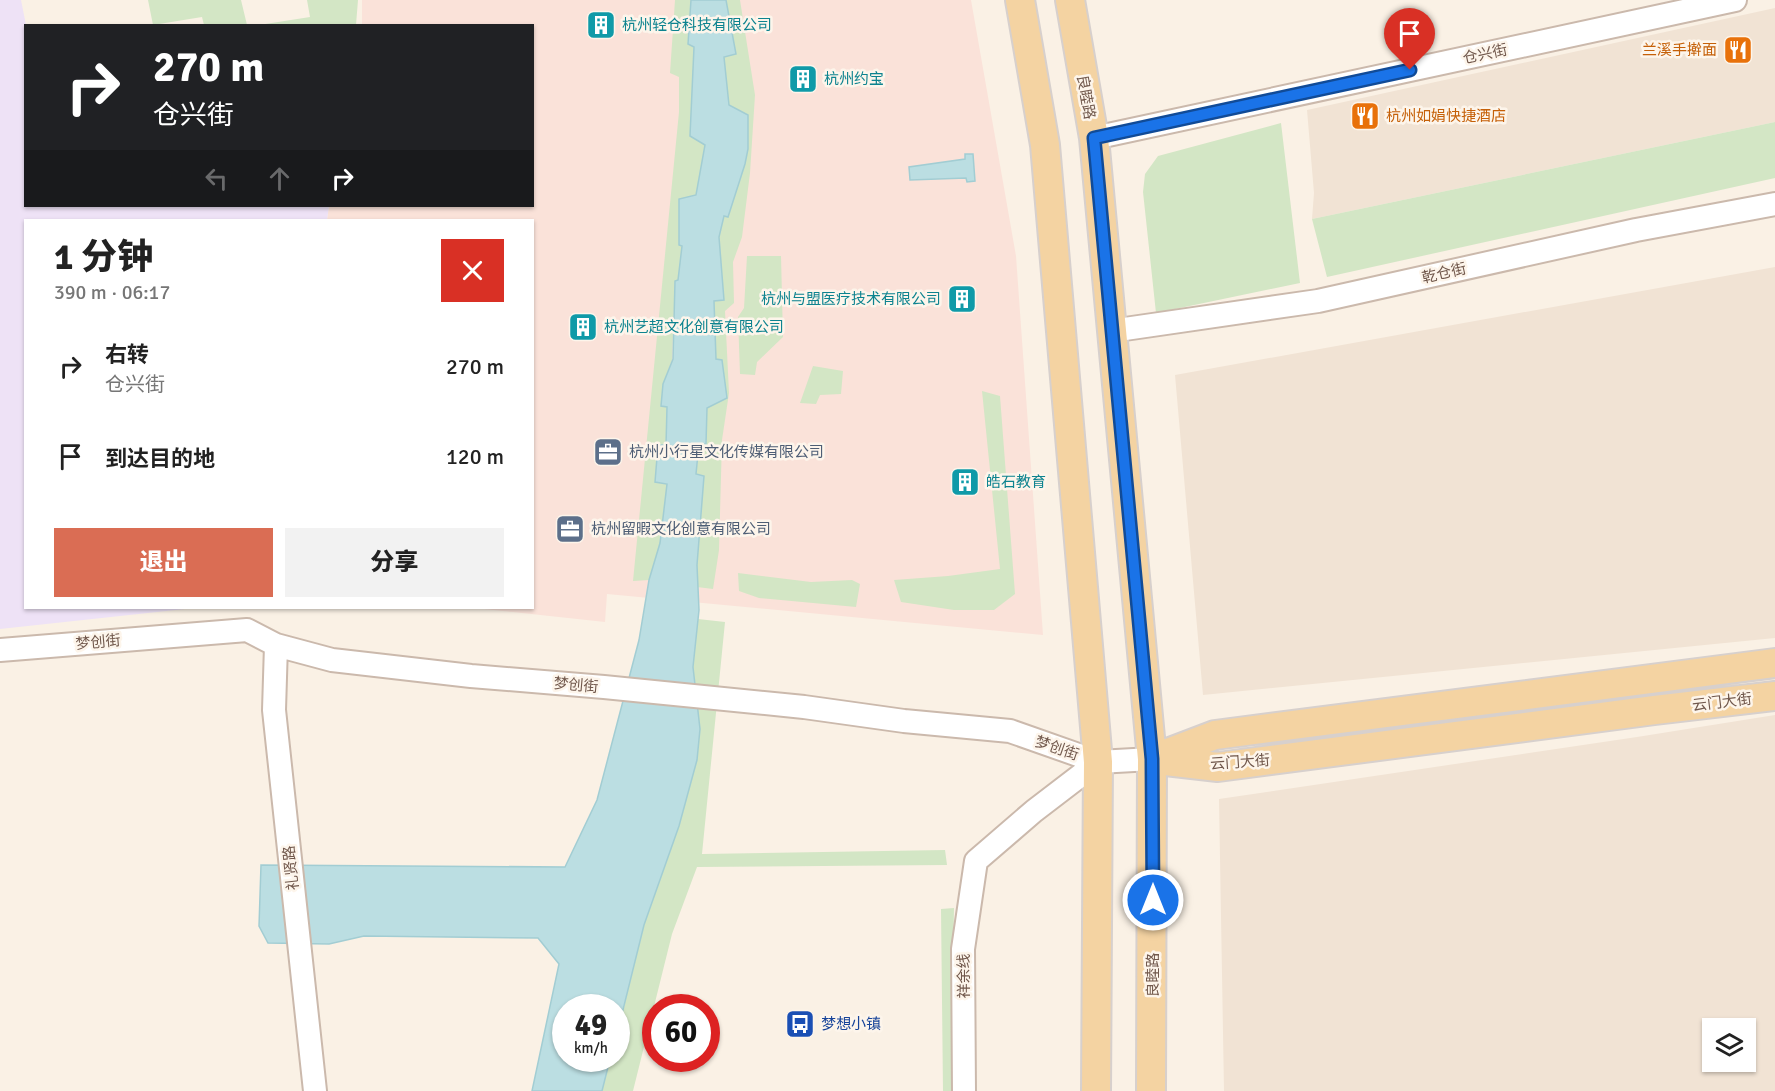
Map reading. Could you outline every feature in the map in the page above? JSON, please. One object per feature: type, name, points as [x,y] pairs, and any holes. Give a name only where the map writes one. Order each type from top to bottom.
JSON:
[{"type":"main road","points":[[1020,0],[1045,145],[1098,762],[1096,1091]]},
{"type":"main road","name":"良睦路","points":[[1070,0],[1094,138],[1152,759],[1151,1091]]},
{"type":"main road","name":"云门大街","points":[[1152,759],[1215,735],[1775,663]]},
{"type":"main road","name":"云门大街","points":[[1152,759],[1218,767],[1775,696]]},
{"type":"street","name":"仓兴街","points":[[1094,138],[1735,0]]},
{"type":"street","name":"乾仓街","points":[[1111,331],[1318,301],[1625,233],[1775,204]]},
{"type":"street","name":"梦创街","points":[[0,650],[247,630],[276,645],[332,660],[471,676],[608,687],[1010,731],[1098,762],[1152,759]]},
{"type":"street","name":"礼贤路","points":[[276,645],[274,710],[315,1091]]},
{"type":"street","name":"祥余线","points":[[964,1091],[963,949],[976,861],[1034,811],[1098,762]]},
{"type":"shaded area","points":[[0,0],[21,0],[26,24],[24,207],[329,207],[327,219],[24,219],[24,609],[185,609],[0,629]]},
{"type":"shaded area","points":[[362,0],[971,0],[1016,256],[1043,635],[607,594],[605,622],[484,609],[534,609],[534,219],[327,219],[329,207],[534,207],[534,24],[362,24]]},
{"type":"shaded area","points":[[1775,8],[1775,122],[1312,219],[1314,193],[1307,110]]},
{"type":"shaded area","points":[[1775,267],[1775,638],[1203,695],[1175,375]]},
{"type":"shaded area","points":[[1775,715],[1775,1091],[1224,1091],[1219,799]]},
{"type":"green space","points":[[148,0],[241,0],[247,24],[204,24],[202,17],[153,24]]},
{"type":"green space","points":[[307,0],[358,0],[356,24],[265,24],[310,17]]},
{"type":"green space","points":[[675,0],[691,0],[688,44],[694,47],[705,145],[696,196],[679,199],[682,245],[678,281],[675,281],[672,360],[663,384],[662,406],[667,407],[666,445],[658,445],[655,482],[667,484],[660,543],[649,580],[633,581],[679,112],[679,77],[670,73]]},
{"type":"green space","points":[[726,0],[740,0],[755,95],[750,173],[742,237],[733,262],[734,303],[725,311],[729,393],[722,440],[719,550],[713,589],[697,587],[697,557],[704,476],[696,474],[700,444],[706,444],[707,408],[716,359],[714,300],[724,299],[719,237],[724,216],[728,216],[748,149],[728,105],[724,57],[736,53]]},
{"type":"green space","points":[[1775,122],[1775,178],[1327,277],[1312,219]]},
{"type":"green space","points":[[1281,123],[1300,283],[1156,313],[1143,192],[1145,174],[1158,156]]},
{"type":"green space","points":[[747,256],[781,256],[783,337],[757,362],[755,375],[740,374],[738,317],[744,308]]},
{"type":"green space","points":[[813,366],[843,371],[841,394],[820,395],[816,404],[800,403]]},
{"type":"green space","points":[[982,391],[1000,396],[1015,594],[994,610],[954,610],[901,602],[894,580],[1000,569]]},
{"type":"green space","points":[[738,573],[811,582],[852,580],[860,584],[856,607],[759,598],[739,591]]},
{"type":"green space","points":[[698,619],[725,622],[702,854],[945,850],[947,865],[697,867],[672,934],[657,994],[642,994],[642,1055],[633,1091],[602,1091],[607,1072],[630,1072],[630,994],[627,994],[644,925],[679,826],[697,760],[700,729],[693,667]]},
{"type":"green space","points":[[954,908],[951,1091],[943,1091],[941,909]]},
{"type":"water","points":[[691,0],[726,0],[736,54],[724,57],[729,105],[748,115],[748,149],[728,217],[724,216],[719,237],[724,300],[714,301],[716,359],[722,360],[727,398],[707,408],[706,444],[699,444],[696,474],[704,476],[697,565],[699,610],[693,667],[700,729],[697,760],[679,826],[644,925],[627,994],[553,994],[559,964],[538,938],[364,936],[329,944],[268,943],[259,926],[261,865],[565,867],[597,800],[639,640],[649,580],[660,543],[667,484],[655,482],[658,445],[666,445],[667,407],[661,406],[663,384],[673,359],[675,281],[678,280],[682,246],[679,245],[679,199],[696,195],[705,145],[690,136],[694,47],[688,44]]},
{"type":"water","points":[[965,154],[973,154],[975,181],[967,182],[966,178],[910,180],[909,167],[965,159]]},
{"type":"water","points":[[552,997],[552,1072],[607,1072],[602,1091],[532,1091]]},
{"type":"place","name":"杭州轻仓科技有限公司","points":[[601,25]]},
{"type":"place","name":"兰溪手擀面","points":[[1738,50]]},
{"type":"place","name":"杭州约宝","points":[[803,79]]},
{"type":"place","name":"杭州如娟快捷酒店","points":[[1365,116]]},
{"type":"place","name":"杭州与盟医疗技术有限公司","points":[[962,299]]},
{"type":"place","name":"杭州艺超文化创意有限公司","points":[[583,327]]},
{"type":"place","name":"杭州小行星文化传媒有限公司","points":[[608,452]]},
{"type":"place","name":"皓石教育","points":[[965,482]]},
{"type":"place","name":"杭州留暇文化创意有限公司","points":[[570,529]]},
{"type":"place","name":"梦想小镇","points":[[800,1024]]},
{"type":"route","points":[[1153,900],[1152,759],[1094,138],[1410,70]]}]
